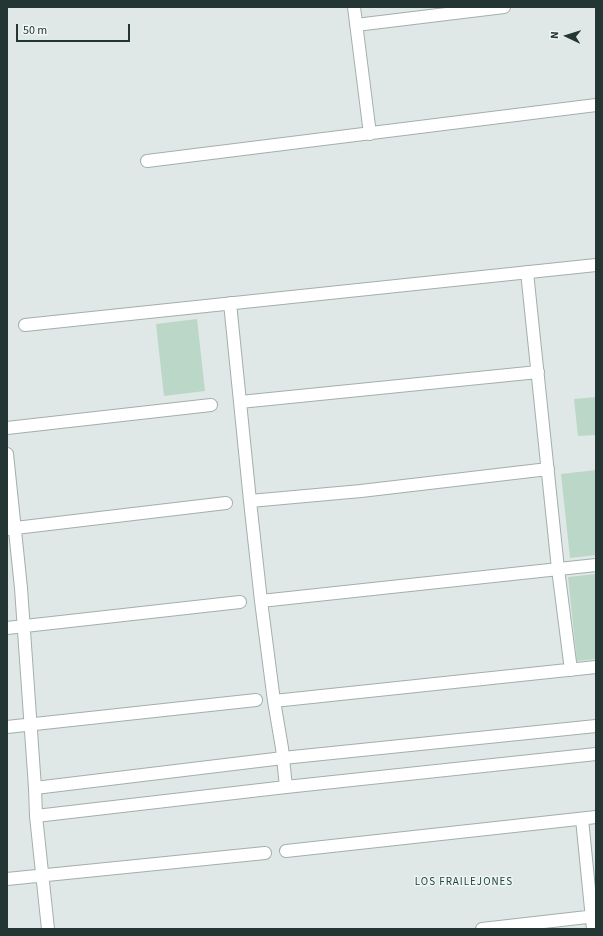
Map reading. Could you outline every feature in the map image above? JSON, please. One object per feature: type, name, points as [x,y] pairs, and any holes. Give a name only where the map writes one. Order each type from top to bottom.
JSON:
[{"type":"street","points":[[354,7],[370,134]]},
{"type":"street","points":[[356,25],[504,7]]},
{"type":"street","points":[[147,161],[596,105]]},
{"type":"street","points":[[25,325],[596,265]]},
{"type":"street","points":[[527,272],[558,569],[571,670]]},
{"type":"street","points":[[230,303],[261,601],[274,701],[282,748],[286,787]]},
{"type":"street","points":[[240,402],[538,372]]},
{"type":"street","points":[[7,428],[211,405]]},
{"type":"street","points":[[7,454],[11,528],[21,588],[36,816],[48,929]]},
{"type":"street","points":[[250,501],[361,491],[548,469]]},
{"type":"street","points":[[11,528],[226,503]]},
{"type":"street","points":[[261,601],[596,565]]},
{"type":"street","points":[[7,628],[240,602]]},
{"type":"street","points":[[274,701],[596,667]]},
{"type":"street","points":[[7,727],[256,700]]},
{"type":"street","points":[[35,788],[283,758],[596,726]]},
{"type":"street","points":[[36,816],[286,787],[596,754]]},
{"type":"street","points":[[286,851],[596,817]]},
{"type":"street","points":[[482,929],[594,921],[582,819]]},
{"type":"street","points":[[7,879],[265,853]]},
{"type":"green space","points":[[197,319],[205,391],[164,396],[156,324]]},
{"type":"green space","points":[[596,397],[596,435],[578,436],[574,399]]},
{"type":"green space","points":[[596,470],[596,555],[570,558],[561,474]]},
{"type":"green space","points":[[596,574],[596,659],[577,661],[568,577]]},
{"type":"district","name":"LOS FRAILEJONES","points":[[464,883]]}]
